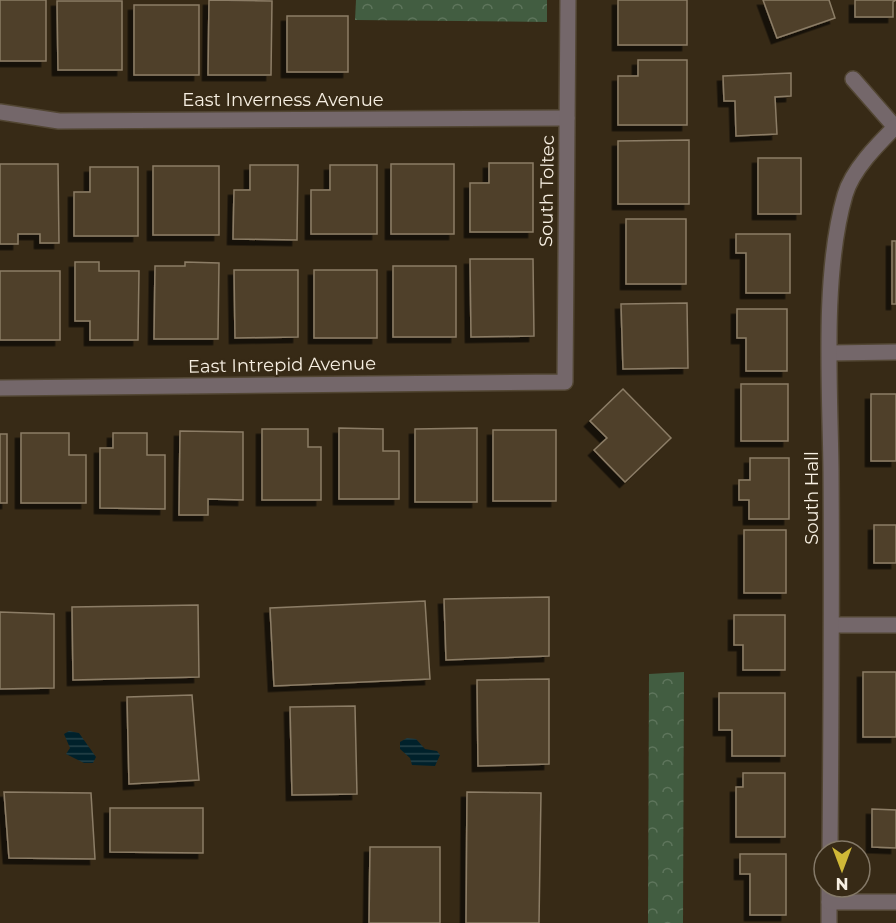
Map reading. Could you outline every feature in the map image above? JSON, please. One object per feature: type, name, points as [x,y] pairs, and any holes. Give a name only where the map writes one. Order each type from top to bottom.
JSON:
[{"type":"street","name":"South Toltec","points":[[565,382],[568,0]]},
{"type":"street","points":[[853,79],[896,127]]},
{"type":"street","name":"East Inverness Avenue","points":[[0,112],[59,121],[567,118]]},
{"type":"street","name":"South Hall","points":[[830,839],[832,625],[830,353],[834,259],[845,193],[870,152],[896,127]]},
{"type":"street","points":[[830,353],[896,352]]},
{"type":"street","name":"East Intrepid Avenue","points":[[0,388],[565,382]]},
{"type":"street","points":[[832,625],[896,625]]},
{"type":"street","points":[[829,899],[829,923]]},
{"type":"street","points":[[867,899],[896,902]]},
{"type":"green space","points":[[356,0],[547,0],[547,22],[355,20]]},
{"type":"green space","points":[[684,672],[683,923],[648,923],[649,674]]},
{"type":"water","points":[[69,731],[79,733],[96,757],[93,763],[84,763],[66,754],[70,748],[64,734]]},
{"type":"water","points":[[407,738],[416,739],[425,749],[437,751],[440,755],[435,766],[412,765],[410,758],[400,749],[400,742]]},
{"type":"building","points":[[0,0],[46,0],[46,61],[0,61]]},
{"type":"building","points":[[209,0],[272,1],[271,75],[208,75]]},
{"type":"building","points":[[618,0],[687,0],[687,45],[618,45]]},
{"type":"building","points":[[763,0],[829,0],[835,18],[777,38]]},
{"type":"building","points":[[855,0],[896,0],[893,2],[893,17],[855,17]]},
{"type":"building","points":[[57,1],[122,1],[122,70],[58,70]]},
{"type":"building","points":[[134,5],[199,5],[199,75],[134,75]]},
{"type":"building","points":[[287,16],[348,16],[348,72],[287,72]]},
{"type":"building","points":[[638,60],[687,60],[687,125],[618,125],[618,76],[638,76]]},
{"type":"building","points":[[791,73],[791,96],[775,97],[777,134],[736,136],[735,101],[724,101],[723,76]]},
{"type":"building","points":[[689,140],[689,204],[618,204],[618,141]]},
{"type":"building","points":[[758,158],[801,158],[801,214],[758,214]]},
{"type":"building","points":[[489,163],[533,163],[533,232],[470,232],[470,183],[489,183]]},
{"type":"building","points":[[0,164],[58,164],[59,243],[40,243],[40,234],[18,234],[18,244],[0,244]]},
{"type":"building","points":[[391,164],[454,164],[454,234],[391,234]]},
{"type":"building","points":[[250,165],[298,165],[297,240],[233,239],[234,190],[250,190]]},
{"type":"building","points":[[330,165],[377,165],[377,234],[311,234],[311,190],[330,190]]},
{"type":"building","points":[[153,166],[219,166],[219,235],[153,235]]},
{"type":"building","points":[[90,167],[138,167],[138,236],[74,236],[74,192],[90,192]]},
{"type":"building","points":[[626,219],[686,219],[686,284],[626,284]]},
{"type":"building","points":[[736,234],[790,234],[790,293],[746,293],[746,253],[736,253]]},
{"type":"building","points":[[892,241],[896,241],[896,304],[892,304]]},
{"type":"building","points":[[470,259],[533,259],[534,336],[471,337]]},
{"type":"building","points":[[75,262],[99,262],[99,271],[139,271],[138,340],[90,340],[90,321],[75,321]]},
{"type":"building","points":[[185,262],[219,263],[218,339],[154,339],[155,266],[185,266]]},
{"type":"building","points":[[393,266],[456,266],[456,337],[393,337]]},
{"type":"building","points":[[234,270],[298,270],[298,337],[235,338]]},
{"type":"building","points":[[314,270],[377,270],[377,338],[314,338]]},
{"type":"building","points":[[0,271],[60,271],[60,340],[0,340]]},
{"type":"building","points":[[687,303],[688,368],[623,369],[621,304]]},
{"type":"building","points":[[737,309],[787,309],[787,371],[746,371],[746,338],[737,338]]},
{"type":"building","points":[[741,384],[788,384],[788,441],[741,441]]},
{"type":"building","points":[[623,389],[671,438],[625,482],[594,450],[607,438],[590,421]]},
{"type":"building","points":[[871,394],[896,394],[896,461],[871,461]]},
{"type":"building","points":[[339,428],[383,429],[383,451],[399,451],[399,499],[339,499]]},
{"type":"building","points":[[477,428],[477,502],[415,502],[415,429]]},
{"type":"building","points":[[262,429],[308,429],[308,447],[321,447],[321,500],[262,500]]},
{"type":"building","points":[[493,430],[556,430],[556,501],[493,501]]},
{"type":"building","points":[[180,431],[243,432],[243,500],[208,499],[208,515],[179,515]]},
{"type":"building","points":[[21,433],[69,433],[69,455],[86,455],[86,503],[21,503]]},
{"type":"building","points":[[113,433],[147,433],[147,455],[165,455],[165,509],[100,508],[100,448],[113,448]]},
{"type":"building","points":[[0,434],[7,434],[7,503],[0,503]]},
{"type":"building","points":[[750,458],[789,458],[789,519],[749,519],[749,500],[739,500],[739,480],[750,480]]},
{"type":"building","points":[[874,525],[896,525],[896,563],[874,563]]},
{"type":"building","points":[[744,530],[786,530],[786,593],[744,593]]},
{"type":"building","points":[[549,597],[549,656],[446,660],[444,599]]},
{"type":"building","points":[[425,601],[430,679],[274,686],[270,608]]},
{"type":"building","points":[[198,605],[199,677],[73,680],[72,607]]},
{"type":"building","points":[[0,612],[54,614],[54,688],[0,689]]},
{"type":"building","points":[[734,615],[785,615],[785,670],[743,670],[743,645],[734,645]]},
{"type":"building","points":[[863,672],[896,672],[896,737],[863,737]]},
{"type":"building","points":[[549,679],[549,764],[478,766],[477,680]]},
{"type":"building","points":[[719,693],[785,693],[785,756],[732,756],[732,730],[719,730]]},
{"type":"building","points":[[192,695],[199,780],[129,784],[127,697]]},
{"type":"building","points":[[355,706],[357,794],[292,795],[290,707]]},
{"type":"building","points":[[743,773],[785,773],[785,837],[736,837],[736,787],[743,787]]},
{"type":"building","points":[[4,792],[91,793],[95,859],[9,858]]},
{"type":"building","points":[[467,792],[541,793],[539,923],[466,923]]},
{"type":"building","points":[[110,808],[203,808],[203,853],[110,852]]},
{"type":"building","points":[[872,809],[896,810],[896,848],[872,847]]},
{"type":"building","points":[[370,847],[440,847],[440,923],[369,923]]},
{"type":"building","points":[[740,854],[786,854],[786,915],[750,915],[750,874],[740,874]]}]
